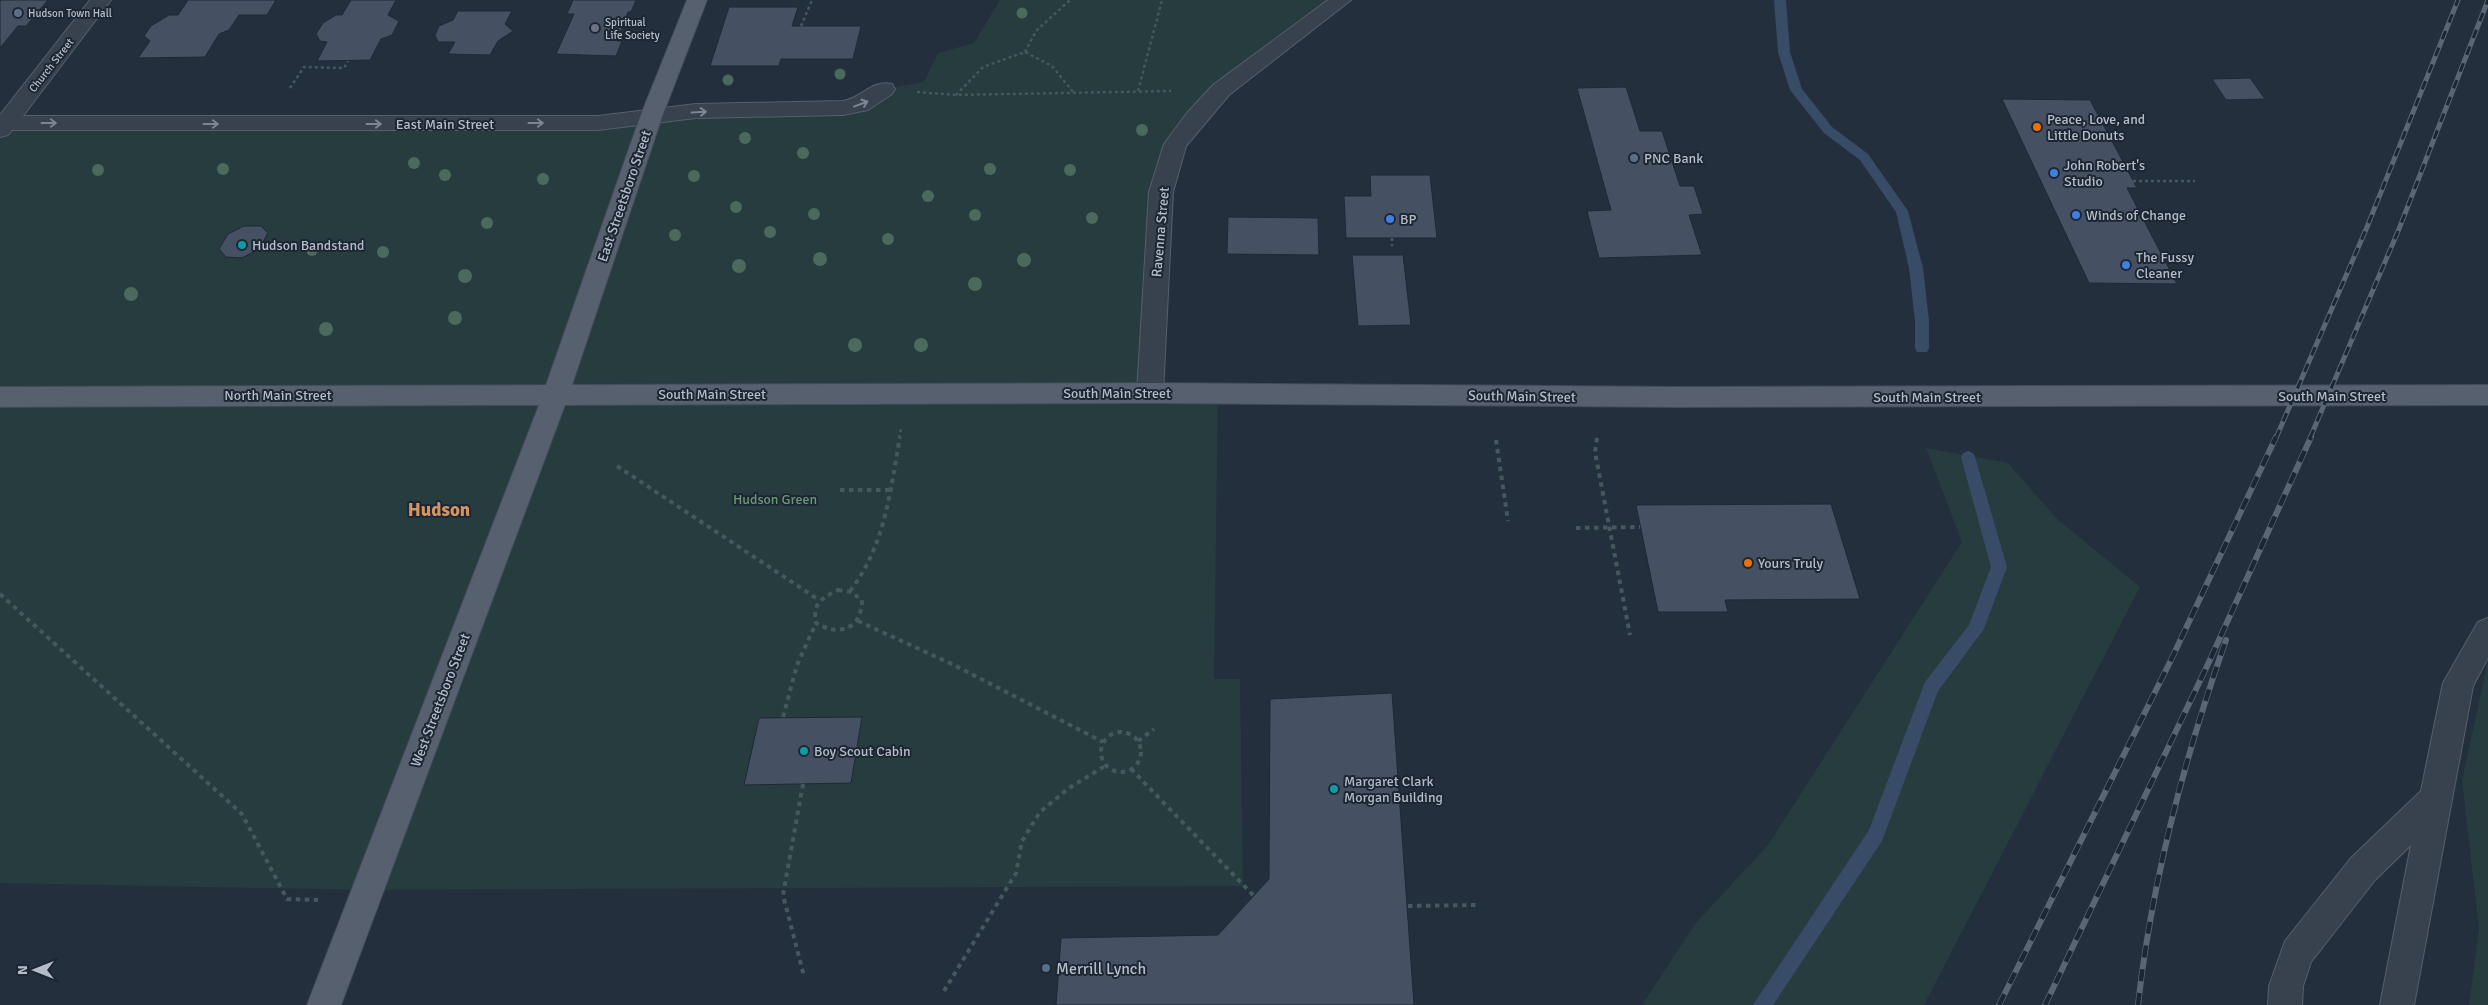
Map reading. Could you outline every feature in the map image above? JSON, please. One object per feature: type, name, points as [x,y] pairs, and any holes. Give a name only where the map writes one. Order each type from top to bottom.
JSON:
[{"type":"main road","name":"East Streetsboro Street","points":[[556,394],[650,117],[697,0]]},
{"type":"main road","name":"South Main Street","points":[[556,394],[1150,392],[1674,398],[2488,395]]},
{"type":"main road","name":"North Main Street","points":[[0,397],[556,394]]},
{"type":"main road","name":"West Streetsboro Street","points":[[324,1005],[556,394]]},
{"type":"street","name":"Church Street","points":[[2,125],[101,0]]},
{"type":"street","name":"Ravenna Street","points":[[1150,392],[1161,192],[1176,144],[1195,118],[1221,90],[1341,0]]},
{"type":"street","name":"East Main Street","points":[[2,125],[588,123],[696,111],[843,108],[860,106],[884,89]]},
{"type":"street","points":[[2397,1005],[2458,682],[2488,631]]},
{"type":"street","points":[[2285,1005],[2286,986],[2298,953],[2314,929],[2363,869],[2435,799]]},
{"type":"path","points":[[801,26],[812,0]]},
{"type":"path","points":[[956,95],[983,67],[1025,52],[1036,31],[1070,0]]},
{"type":"path","points":[[1138,91],[1162,0]]},
{"type":"path","points":[[1025,52],[1052,66],[1074,93]]},
{"type":"path","points":[[290,88],[304,67],[344,68],[348,61]]},
{"type":"path","points":[[884,89],[956,95],[1221,90]]},
{"type":"path","points":[[2134,181],[2195,181]]},
{"type":"path","points":[[1392,238],[1392,246]]},
{"type":"path","points":[[850,591],[864,576],[874,553],[890,490],[907,393]]},
{"type":"path","points":[[1597,438],[1595,452],[1630,635]]},
{"type":"path","points":[[1496,440],[1508,521]]},
{"type":"path","points":[[617,466],[820,600]]},
{"type":"path","points":[[840,490],[890,490]]},
{"type":"path","points":[[1576,528],[1640,527]]},
{"type":"path","points":[[783,718],[797,665],[816,623],[814,612],[820,600],[838,590],[850,591],[862,600],[862,614],[852,626],[836,631],[828,631],[816,623]]},
{"type":"path","points":[[0,594],[242,814],[287,899],[363,902]]},
{"type":"path","points":[[858,621],[954,665],[1103,742]]},
{"type":"path","points":[[1138,741],[1154,729]]},
{"type":"path","points":[[1128,733],[1138,741],[1142,753],[1140,759],[1130,769],[1117,771],[1105,766],[1100,754],[1103,742],[1114,734],[1128,733]]},
{"type":"path","points":[[944,991],[1016,874],[1022,841],[1040,812],[1069,788],[1105,766]]},
{"type":"path","points":[[1130,769],[1254,896]]},
{"type":"path","points":[[803,784],[783,895],[804,976]]},
{"type":"path","points":[[1408,906],[1476,905]]},
{"type":"green space","name":"Hudson Green","points":[[1000,0],[1343,0],[1221,90],[1176,144],[1150,392],[1218,393],[1214,679],[1240,679],[1243,886],[367,890],[0,883],[0,123],[389,124],[843,108],[884,89],[924,82],[938,53],[974,43]]},
{"type":"green space","points":[[1926,448],[2008,463],[2056,518],[2140,587],[1924,1005],[1642,1005],[1695,924],[1768,845],[1962,542]]},
{"type":"green space","points":[[2488,661],[2488,1005],[2469,1005],[2479,929],[2462,780]]},
{"type":"building","name":"Hudson Town Hall","points":[[0,0],[48,0],[26,26],[18,26],[0,48]]},
{"type":"building","points":[[188,0],[276,0],[267,15],[239,15],[229,30],[219,34],[205,57],[138,58],[150,41],[144,36],[151,26],[169,15],[178,15]]},
{"type":"building","points":[[351,0],[396,0],[388,15],[399,21],[392,35],[381,39],[370,60],[317,61],[327,42],[320,41],[316,34],[323,23],[336,15],[342,15]]},
{"type":"building","name":"Spiritual Life Society","points":[[573,0],[636,0],[631,12],[628,12],[617,41],[622,41],[616,56],[556,54],[574,14],[567,14]]},
{"type":"building","points":[[729,7],[798,7],[792,26],[861,26],[853,59],[781,59],[779,66],[710,66]]},
{"type":"building","points":[[458,11],[512,11],[505,24],[513,31],[498,41],[490,55],[448,54],[455,42],[438,42],[435,35],[439,26],[453,20]]},
{"type":"building","points":[[2250,78],[2265,99],[2226,100],[2212,79]]},
{"type":"building","name":"PNC Bank","points":[[1626,87],[1640,131],[1662,131],[1680,186],[1694,186],[1703,214],[1689,215],[1702,255],[1599,258],[1587,211],[1611,210],[1577,88]]},
{"type":"building","points":[[2002,99],[2090,100],[2137,188],[2127,188],[2177,284],[2089,283]]},
{"type":"building","name":"BP","points":[[1370,175],[1430,175],[1437,238],[1346,238],[1344,196],[1371,196]]},
{"type":"building","points":[[1228,217],[1318,218],[1319,255],[1227,254]]},
{"type":"building","name":"Hudson Bandstand","points":[[244,226],[261,226],[268,233],[259,249],[242,258],[226,257],[219,249],[228,234]]},
{"type":"building","points":[[1352,255],[1403,255],[1411,325],[1358,326]]},
{"type":"building","name":"Yours Truly","points":[[1831,504],[1860,599],[1725,600],[1728,612],[1658,612],[1636,505]]},
{"type":"building","name":"Margaret Clark Morgan Building","points":[[1392,693],[1414,1005],[1056,1005],[1061,938],[1218,935],[1269,879],[1270,699]]},
{"type":"building","name":"Boy Scout Cabin","points":[[862,717],[851,783],[744,785],[759,718]]},
{"type":"waterway","points":[[1780,0],[1784,52],[1796,90],[1828,130],[1864,157],[1902,211],[1916,268],[1922,321],[1922,348]]},
{"type":"waterway","points":[[1762,1005],[1876,835],[1931,687],[1976,629],[1999,567],[1968,457]]},
{"type":"railway","points":[[2276,438],[2367,227],[2458,0]]},
{"type":"railway","points":[[2310,438],[2399,229],[2488,0]]},
{"type":"railway","points":[[1999,1005],[2171,660],[2276,437]]},
{"type":"railway","points":[[2045,1005],[2209,662],[2311,437]]},
{"type":"railway","points":[[2138,1005],[2152,912],[2172,820],[2196,730],[2226,640]]},
{"type":"place","name":"Hudson Town Hall","points":[[18,13]]},
{"type":"place","name":"Spiritual Life Society","points":[[595,28]]},
{"type":"place","name":"Peace, Love, and Little Donuts","points":[[2037,127]]},
{"type":"place","name":"PNC Bank","points":[[1634,158]]},
{"type":"place","name":"John Robert's Studio","points":[[2054,173]]},
{"type":"place","name":"Winds of Change","points":[[2076,215]]},
{"type":"place","name":"BP","points":[[1390,219]]},
{"type":"place","name":"Hudson Bandstand","points":[[242,245]]},
{"type":"place","name":"The Fussy Cleaner","points":[[2126,265]]},
{"type":"place","name":"Yours Truly","points":[[1748,563]]},
{"type":"place","name":"Boy Scout Cabin","points":[[804,751]]},
{"type":"place","name":"Margaret Clark Morgan Building","points":[[1334,789]]},
{"type":"place","name":"Merrill Lynch","points":[[1046,968]]},
{"type":"district","name":"Hudson","points":[[439,509]]}]
